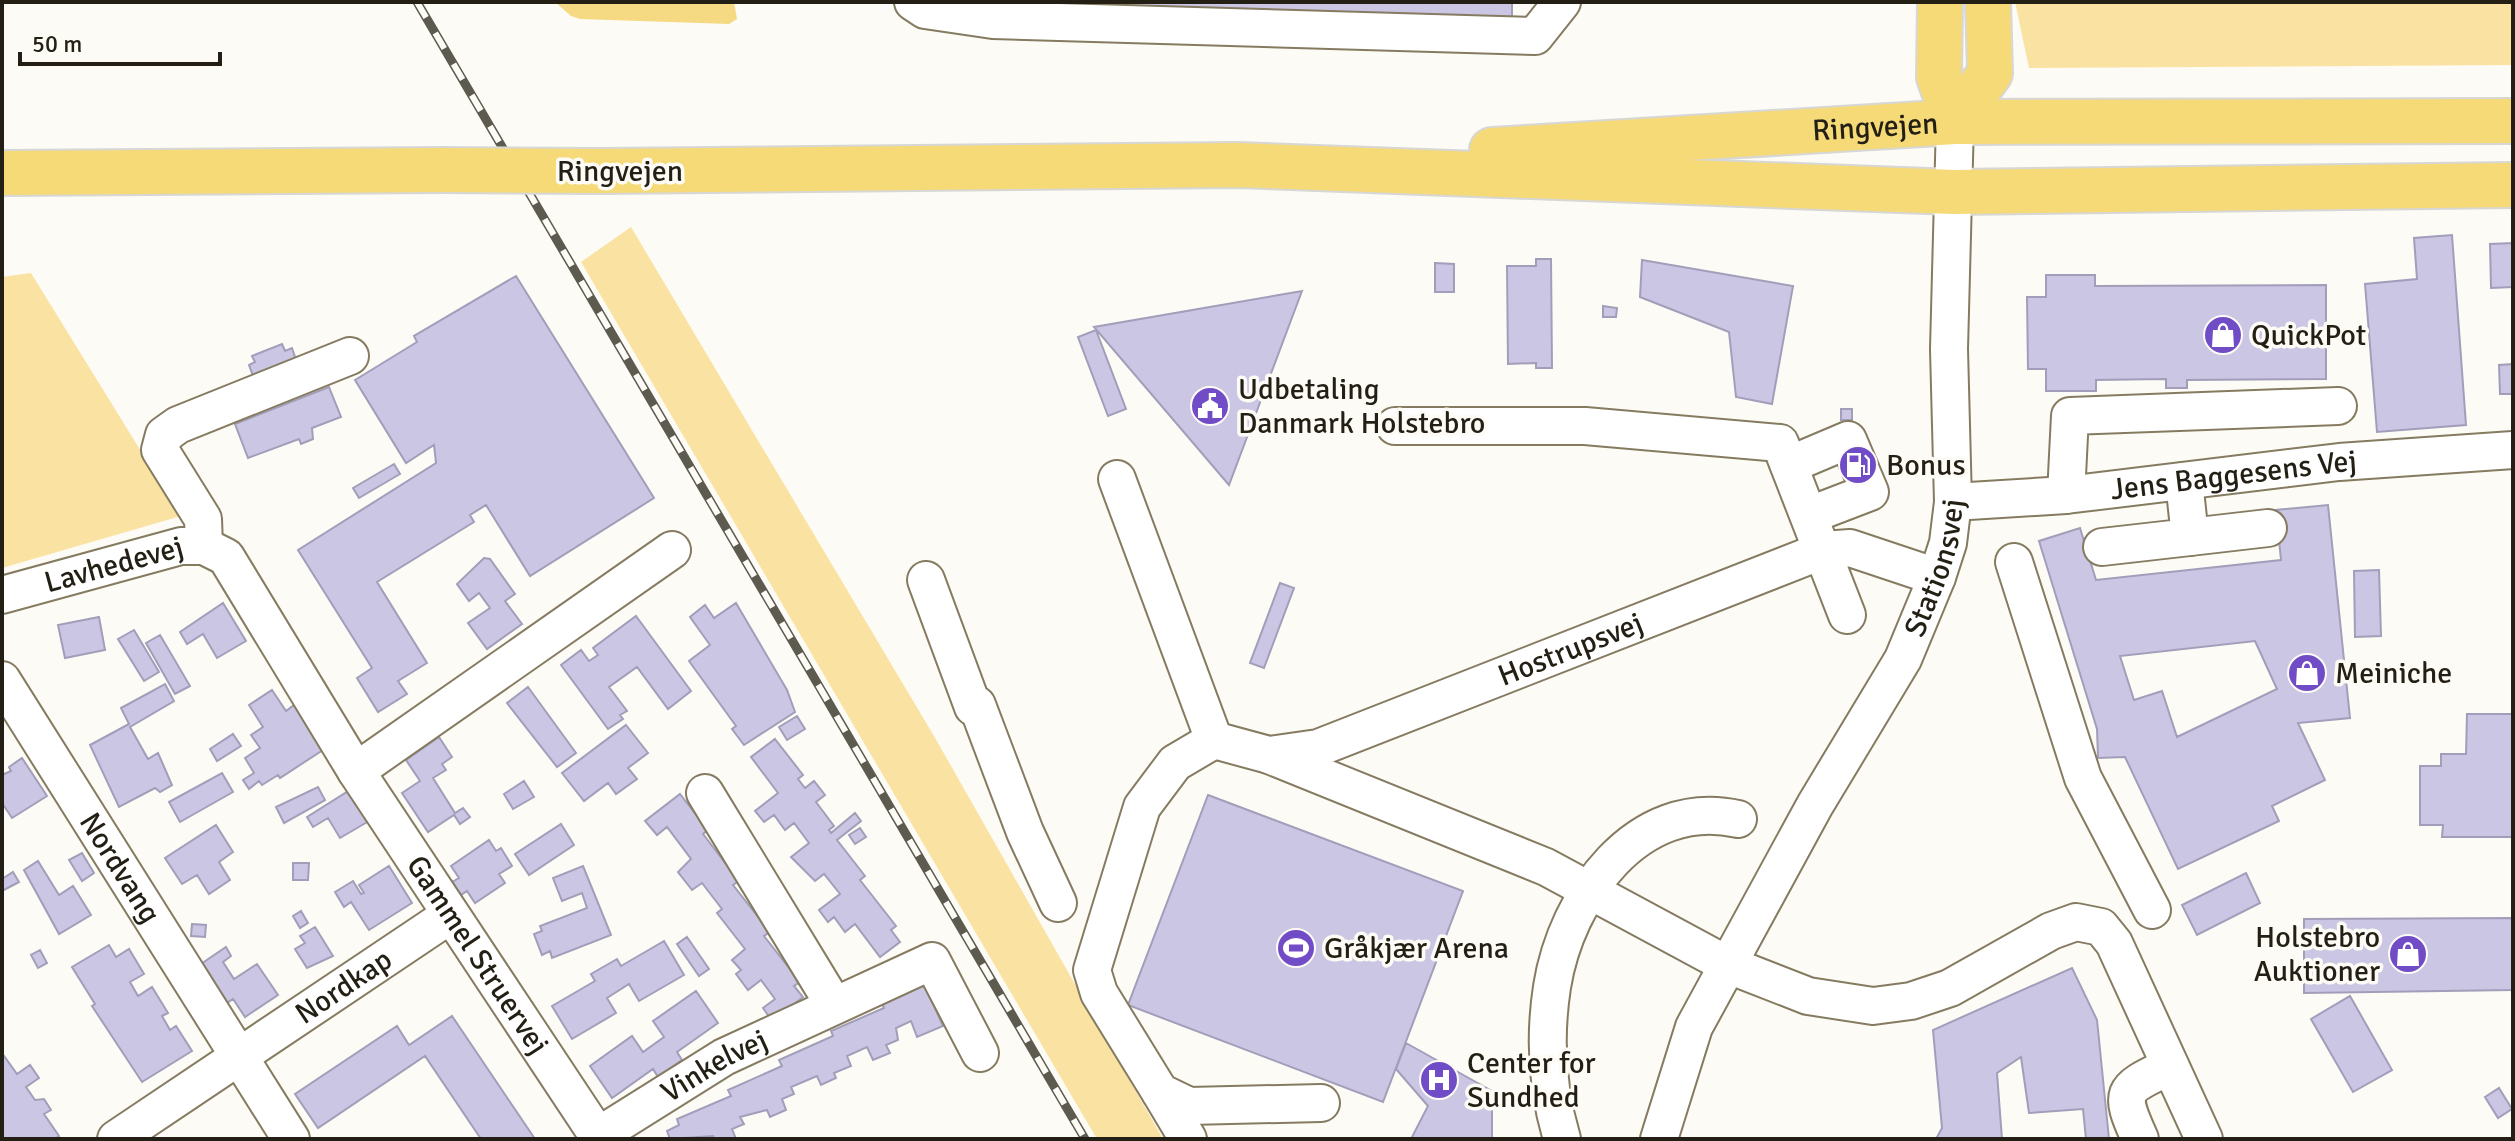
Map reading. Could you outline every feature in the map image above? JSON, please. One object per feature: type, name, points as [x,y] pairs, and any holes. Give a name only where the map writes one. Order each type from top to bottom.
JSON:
[{"type":"main road","points":[[1940,2],[1939,77],[1955,122]]},
{"type":"main road","points":[[1955,122],[1990,73],[1988,2]]},
{"type":"main road","name":"Ringvejen","points":[[1237,165],[1955,122],[2513,121]]},
{"type":"main road","name":"Ringvejen","points":[[2,173],[1237,165],[1954,192],[2513,185]]},
{"type":"street","points":[[913,2],[925,10],[993,20],[1535,36],[1562,2]]},
{"type":"street","name":"Stationsvej","points":[[1659,1139],[1694,1027],[1726,964],[1858,730],[1903,659],[1948,543],[1953,502],[1949,349],[1955,122]]},
{"type":"street","name":"Gammel Struervej","points":[[350,356],[178,425],[164,435],[160,450],[203,519],[215,552],[450,915],[599,1138]]},
{"type":"street","points":[[2066,495],[2070,416],[2338,406]]},
{"type":"street","points":[[1395,426],[1585,426],[1780,443],[1847,615]]},
{"type":"street","points":[[1789,465],[1848,440],[1870,492],[1810,515]]},
{"type":"street","name":"Jens Baggesens Vej","points":[[1953,502],[2066,495],[2339,462],[2513,450]]},
{"type":"street","points":[[1117,479],[1214,740]]},
{"type":"street","points":[[2184,481],[2190,537]]},
{"type":"street","points":[[2102,547],[2268,528]]},
{"type":"street","name":"Lavhedevej","points":[[2,595],[181,546],[215,552]]},
{"type":"street","name":"Hostrupsvej","points":[[1269,755],[1318,748],[1824,550],[1850,548],[1937,577]]},
{"type":"street","points":[[356,771],[672,550]]},
{"type":"street","points":[[2014,562],[2083,778],[2152,910]]},
{"type":"street","points":[[926,580],[1025,832],[1058,903]]},
{"type":"street","name":"Nordvang","points":[[2,680],[238,1057]]},
{"type":"street","points":[[1188,1139],[1099,993],[1092,970],[1142,807],[1175,763],[1214,740],[1269,755],[1479,838],[1589,890],[1726,964],[1808,996],[1873,1006],[1911,1001],[1950,988],[2051,931],[2076,922],[2101,927],[2114,943],[2204,1139]]},
{"type":"street","points":[[705,793],[834,1005]]},
{"type":"street","points":[[1562,1139],[1548,1079],[1549,1009],[1565,941],[1589,890],[1608,864],[1645,832],[1689,817],[1738,819]]},
{"type":"street","name":"Nordkap","points":[[116,1139],[450,915]]},
{"type":"street","name":"Vinkelvej","points":[[599,1138],[724,1057],[932,961],[980,1053]]},
{"type":"street","points":[[238,1057],[291,1139]]},
{"type":"street","points":[[2140,1139],[2124,1105],[2127,1092],[2136,1083],[2170,1066]]},
{"type":"street","points":[[1160,1092],[1189,1106],[1321,1103]]},
{"type":"shaded area","points":[[555,2],[734,2],[737,19],[729,24],[580,19],[571,16]]},
{"type":"shaded area","points":[[2015,2],[2513,2],[2513,65],[2029,68]]},
{"type":"shaded area","points":[[631,227],[934,736],[1163,1139],[1097,1139],[581,262]]},
{"type":"shaded area","points":[[31,273],[181,516],[2,568],[2,277]]},
{"type":"building","points":[[1512,2],[1512,19],[1073,4]]},
{"type":"building","points":[[2452,235],[2466,425],[2377,432],[2365,284],[2417,279],[2414,238]]},
{"type":"building","points":[[2513,243],[2513,287],[2491,288],[2490,244]]},
{"type":"building","points":[[1536,259],[1551,259],[1552,368],[1536,368],[1536,363],[1508,364],[1507,266],[1536,266]]},
{"type":"building","points":[[1642,260],[1793,286],[1772,404],[1736,397],[1729,332],[1640,297]]},
{"type":"building","points":[[1435,263],[1454,264],[1454,292],[1435,292]]},
{"type":"building","points":[[2046,275],[2095,275],[2095,286],[2326,285],[2326,379],[2187,380],[2187,388],[2166,388],[2166,379],[2096,380],[2096,391],[2046,391],[2046,369],[2028,369],[2027,297],[2046,297]]},
{"type":"building","points":[[516,276],[654,498],[530,576],[486,505],[470,515],[474,522],[377,582],[427,663],[398,681],[407,694],[378,712],[357,678],[372,668],[298,550],[436,463],[434,445],[406,463],[355,380],[417,342],[414,336]]},
{"type":"building","name":"Udbetaling Danmark Holstebro","points":[[1302,291],[1229,485],[1094,327]]},
{"type":"building","points":[[1603,306],[1617,308],[1616,317],[1603,317]]},
{"type":"building","points":[[1096,330],[1126,409],[1108,416],[1078,337]]},
{"type":"building","points":[[282,344],[285,351],[292,348],[296,360],[253,376],[249,365],[255,362],[252,356]]},
{"type":"building","points":[[2513,364],[2513,394],[2500,394],[2499,365]]},
{"type":"building","points":[[329,387],[341,417],[312,428],[313,439],[301,444],[299,439],[248,458],[235,424]]},
{"type":"building","points":[[1841,409],[1852,409],[1852,420],[1841,420]]},
{"type":"building","points":[[394,464],[400,474],[359,498],[353,488]]},
{"type":"building","name":"Meiniche","points":[[2328,505],[2350,718],[2298,723],[2325,780],[2272,806],[2279,821],[2178,869],[2125,757],[2098,758],[2097,729],[2039,541],[2080,528],[2096,580],[2281,560],[2276,510]],"holes":[[[2255,641],[2277,689],[2177,737],[2162,691],[2134,700],[2120,656]]]},
{"type":"building","points":[[484,558],[490,559],[515,594],[505,601],[522,624],[487,649],[468,623],[490,608],[479,593],[469,601],[457,584]]},
{"type":"building","points":[[2379,570],[2381,636],[2355,637],[2354,571]]},
{"type":"building","points":[[1280,583],[1294,588],[1264,668],[1250,663]]},
{"type":"building","points":[[223,603],[246,641],[217,658],[203,634],[187,644],[180,632]]},
{"type":"building","points":[[736,603],[787,690],[795,712],[744,745],[732,729],[736,726],[689,661],[710,645],[690,617],[705,605],[714,618]]},
{"type":"building","points":[[636,616],[691,691],[668,709],[637,667],[609,687],[627,711],[620,715],[623,719],[608,729],[561,665],[581,650],[589,661],[598,655],[593,648]]},
{"type":"building","points":[[99,617],[105,650],[65,658],[58,625]]},
{"type":"building","points":[[134,630],[159,672],[144,681],[118,639]]},
{"type":"building","points":[[160,635],[190,686],[175,694],[146,643]]},
{"type":"building","points":[[165,684],[174,701],[130,727],[148,759],[158,753],[172,785],[160,792],[155,788],[119,807],[90,745],[129,724],[121,708]]},
{"type":"building","points":[[528,687],[576,753],[557,767],[507,703]]},
{"type":"building","points":[[272,690],[286,711],[294,705],[323,750],[280,778],[278,775],[262,785],[259,781],[249,789],[243,780],[254,773],[245,758],[260,748],[251,735],[263,727],[249,705]]},
{"type":"building","points":[[2467,714],[2513,714],[2513,837],[2442,837],[2443,825],[2420,825],[2420,766],[2441,766],[2441,754],[2466,754]]},
{"type":"building","points":[[797,716],[805,729],[787,740],[779,727]]},
{"type":"building","points":[[626,725],[648,753],[628,768],[637,779],[616,794],[608,783],[584,801],[562,773]]},
{"type":"building","points":[[233,734],[241,746],[217,761],[210,749]]},
{"type":"building","points":[[439,737],[452,757],[442,764],[446,770],[433,778],[455,813],[463,808],[470,817],[460,824],[454,815],[428,832],[402,793],[420,781],[406,760]]},
{"type":"building","points":[[775,739],[803,775],[798,779],[805,788],[814,781],[825,795],[816,802],[834,826],[829,830],[831,833],[855,813],[861,821],[837,840],[865,876],[860,880],[896,926],[891,930],[900,942],[880,957],[855,924],[845,932],[834,917],[828,922],[819,910],[840,894],[824,874],[815,881],[791,857],[809,843],[794,823],[785,830],[774,815],[764,822],[755,811],[778,793],[751,757]]},
{"type":"building","points":[[22,758],[47,796],[12,818],[2,803],[2,775],[11,771],[9,767]]},
{"type":"building","points":[[222,773],[233,792],[180,822],[169,802]]},
{"type":"building","points":[[524,781],[534,797],[513,809],[504,794]]},
{"type":"building","points":[[318,787],[325,800],[284,823],[276,807]]},
{"type":"building","points":[[350,790],[369,821],[340,838],[328,818],[313,827],[307,817]]},
{"type":"building","points":[[680,794],[708,830],[703,834],[739,881],[733,885],[770,932],[764,936],[800,982],[794,986],[803,997],[772,1021],[763,1008],[775,999],[761,980],[748,990],[736,974],[741,970],[732,960],[745,949],[717,913],[722,909],[702,883],[692,890],[678,872],[691,859],[667,827],[657,835],[645,821]]},
{"type":"building","name":"Gråkjær Arena","points":[[1208,795],[1463,891],[1383,1102],[1128,1005]]},
{"type":"building","points":[[561,824],[574,845],[529,875],[515,854]]},
{"type":"building","points":[[216,825],[233,852],[219,862],[230,880],[209,894],[197,875],[182,884],[165,858]]},
{"type":"building","points":[[860,828],[866,837],[855,844],[849,835]]},
{"type":"building","points":[[489,840],[496,851],[501,848],[512,866],[499,874],[505,883],[475,903],[467,891],[461,895],[452,882],[459,878],[451,866]]},
{"type":"building","points":[[82,853],[94,873],[82,881],[69,860]]},
{"type":"building","points":[[38,861],[59,895],[73,886],[91,915],[59,934],[24,870]]},
{"type":"building","points":[[293,863],[309,863],[308,880],[293,880]]},
{"type":"building","points":[[389,866],[412,903],[369,930],[351,902],[344,907],[335,892],[353,881],[361,894],[364,893],[359,885]]},
{"type":"building","points":[[583,866],[611,935],[552,958],[550,951],[542,955],[534,934],[542,931],[540,926],[587,908],[582,893],[562,901],[553,878]]},
{"type":"building","points":[[13,872],[19,882],[2,891],[2,879]]},
{"type":"building","points":[[2246,873],[2260,903],[2197,935],[2182,905]]},
{"type":"building","points":[[301,911],[308,923],[300,928],[293,916]]},
{"type":"building","name":"Holstebro Auktioner","points":[[2513,918],[2513,990],[2304,993],[2304,919]]},
{"type":"building","points":[[192,924],[206,925],[205,937],[191,936]]},
{"type":"building","points":[[315,927],[333,956],[307,968],[295,949],[305,943],[300,936]]},
{"type":"building","points":[[687,937],[709,969],[699,976],[677,944]]},
{"type":"building","points":[[664,941],[684,975],[639,1001],[629,984],[607,998],[616,1013],[572,1039],[552,1006],[595,981],[591,974],[617,959],[621,966]]},
{"type":"building","points":[[109,945],[116,957],[129,949],[144,974],[130,982],[138,996],[152,987],[168,1013],[162,1016],[170,1030],[176,1026],[192,1051],[142,1082],[92,1006],[95,1004],[72,967]]},
{"type":"building","points":[[226,947],[231,956],[223,962],[234,979],[257,964],[278,995],[245,1017],[233,999],[227,1003],[201,964]]},
{"type":"building","points":[[40,950],[47,963],[38,968],[31,955]]},
{"type":"building","points":[[2072,968],[2097,1020],[2109,1139],[2086,1139],[2083,1109],[2029,1113],[2021,1057],[1997,1073],[2002,1139],[1936,1139],[1942,1128],[1933,1030]]},
{"type":"building","points":[[924,983],[943,1026],[917,1037],[911,1021],[896,1028],[898,1040],[886,1045],[890,1053],[873,1060],[867,1047],[847,1056],[851,1066],[834,1073],[836,1078],[821,1085],[817,1076],[791,1087],[794,1094],[782,1099],[786,1110],[770,1117],[767,1110],[740,1117],[744,1124],[732,1129],[736,1139],[715,1139],[713,1136],[670,1139],[667,1131],[679,1125],[677,1119],[731,1096],[728,1090],[782,1066],[779,1060],[833,1036],[831,1031],[884,1008],[881,1001]]},
{"type":"building","points":[[696,991],[718,1023],[677,1052],[682,1060],[658,1077],[653,1069],[612,1098],[590,1066],[632,1036],[643,1052],[664,1037],[653,1021]]},
{"type":"building","points":[[2350,996],[2392,1070],[2353,1092],[2311,1019]]},
{"type":"building","points":[[452,1016],[535,1139],[481,1139],[425,1056],[318,1128],[295,1094],[397,1026],[409,1045]]},
{"type":"building","name":"Center for Sundhed","points":[[1406,1043],[1492,1091],[1492,1139],[1411,1139],[1428,1106],[1396,1069]]},
{"type":"building","points":[[2,1053],[17,1074],[30,1065],[39,1078],[26,1087],[35,1100],[44,1099],[51,1110],[44,1114],[59,1136],[55,1139],[2,1139]]},
{"type":"building","points":[[2499,1088],[2512,1109],[2498,1118],[2485,1097]]},
{"type":"railway","points":[[417,2],[1085,1139]]},
{"type":"place","name":"QuickPot","points":[[2223,335]]},
{"type":"place","name":"Udbetaling Danmark Holstebro","points":[[1210,406]]},
{"type":"place","name":"Bonus","points":[[1858,465]]},
{"type":"place","name":"Meiniche","points":[[2307,673]]},
{"type":"place","name":"Gråkjær Arena","points":[[1296,948]]},
{"type":"place","name":"Holstebro Auktioner","points":[[2408,954]]},
{"type":"place","name":"Center for Sundhed","points":[[1439,1080]]}]
